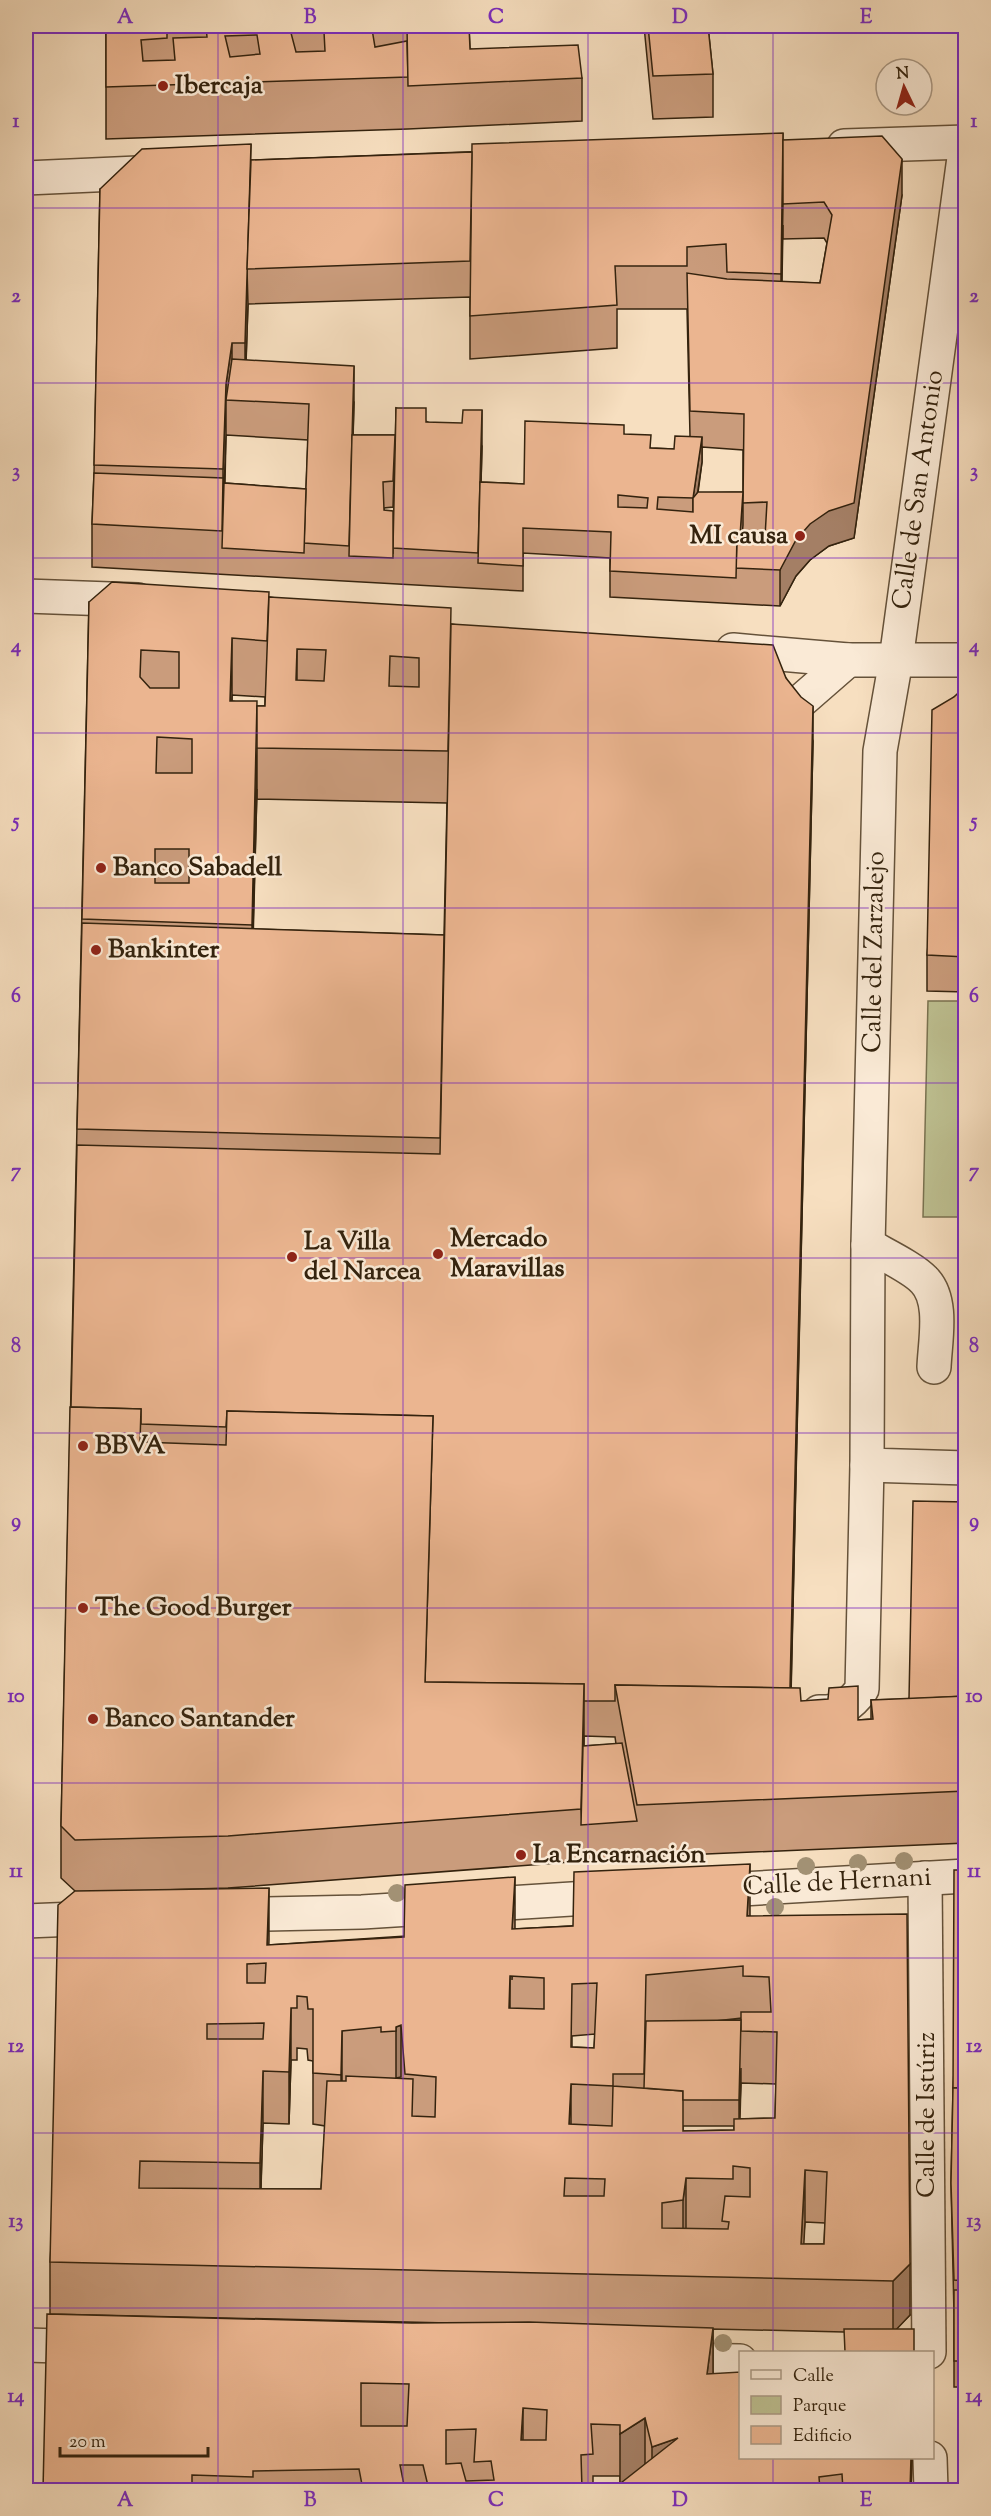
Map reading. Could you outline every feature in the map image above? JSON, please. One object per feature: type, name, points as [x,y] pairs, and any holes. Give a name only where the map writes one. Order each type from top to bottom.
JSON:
[{"type":"street","points":[[811,147],[966,142]]},
{"type":"street","name":"Calle de San Antonio","points":[[896,660],[966,142]]},
{"type":"street","points":[[26,178],[193,171]]},
{"type":"street","points":[[26,596],[165,603]]},
{"type":"street","points":[[702,648],[848,660],[966,660]]},
{"type":"street","points":[[786,714],[848,660]]},
{"type":"street","name":"Calle del Zarzalejo","points":[[790,1712],[831,1713],[852,1703],[862,1689],[867,1465],[868,1245],[880,751],[896,660]]},
{"type":"street","points":[[868,1245],[924,1279],[932,1292],[936,1307],[934,1367]]},
{"type":"street","points":[[867,1465],[966,1468]]},
{"type":"street","name":"Calle de Hernani","points":[[679,1893],[966,1876]]},
{"type":"street","name":"Calle de Istúriz","points":[[926,1878],[930,2351]]},
{"type":"street","points":[[198,1916],[362,1912],[644,1895]]},
{"type":"street","points":[[26,1921],[128,1917]]},
{"type":"street","points":[[26,2345],[119,2347]]},
{"type":"street","points":[[645,2359],[739,2361]]},
{"type":"street","points":[[930,2459],[931,2490]]},
{"type":"green space","points":[[928,1001],[965,1001],[965,1217],[923,1217]]},
{"type":"building","points":[[106,26],[167,26],[167,38],[141,40],[143,61],[175,60],[173,38],[207,37],[206,26],[407,26],[372,29],[375,47],[407,41],[408,77],[106,87]],"holes":[[[324,32],[325,51],[296,52],[291,33]],[[257,35],[260,54],[230,57],[225,36]]]},
{"type":"building","points":[[407,26],[469,26],[470,49],[578,45],[582,78],[408,86]]},
{"type":"building","points":[[648,26],[708,26],[713,74],[653,76]]},
{"type":"building","points":[[783,133],[781,274],[727,272],[726,244],[687,247],[687,266],[615,266],[617,305],[470,316],[472,144]]},
{"type":"building","points":[[882,136],[902,159],[854,503],[829,511],[810,524],[796,540],[780,570],[736,568],[737,536],[765,537],[767,502],[743,503],[744,414],[690,411],[687,273],[727,279],[820,283],[832,215],[824,202],[783,204],[783,140]]},
{"type":"building","points":[[251,144],[245,343],[232,343],[226,384],[223,469],[94,465],[100,189],[142,149]]},
{"type":"building","points":[[472,152],[470,261],[247,269],[251,160]]},
{"type":"building","points":[[232,359],[354,366],[349,546],[304,543],[309,404],[226,400]]},
{"type":"building","points":[[396,408],[426,408],[426,422],[462,423],[463,410],[482,410],[478,553],[393,548]]},
{"type":"building","points":[[525,421],[624,425],[624,434],[651,435],[650,448],[674,449],[675,436],[702,437],[693,498],[698,492],[743,492],[740,536],[737,536],[736,578],[610,571],[611,532],[523,528],[523,566],[478,563],[480,482],[524,484]],"holes":[[[618,495],[648,498],[647,508],[618,507]],[[658,497],[693,498],[693,512],[657,509]]]},
{"type":"building","points":[[352,435],[395,435],[393,481],[383,482],[384,510],[393,511],[393,558],[349,556]]},
{"type":"building","points":[[94,473],[223,478],[222,531],[92,524]]},
{"type":"building","points":[[224,483],[306,489],[304,553],[222,548]]},
{"type":"building","points":[[966,504],[966,530],[963,526]]},
{"type":"building","points":[[112,582],[269,592],[267,641],[232,638],[230,701],[257,701],[252,925],[82,919],[89,602]],"holes":[[[141,650],[179,652],[179,688],[150,688],[140,677]],[[157,737],[192,739],[192,773],[156,773]],[[155,849],[189,849],[189,883],[155,883]]]},
{"type":"building","points":[[269,597],[451,608],[448,751],[257,748],[257,706],[265,706]],"holes":[[[297,649],[326,650],[324,681],[296,680]],[[390,656],[419,658],[419,687],[389,686]]]},
{"type":"building","name":"Mercado Maravillas","points":[[451,624],[773,645],[786,678],[801,697],[813,706],[790,1688],[615,1685],[615,1701],[584,1701],[584,1684],[425,1682],[433,1416],[227,1411],[226,1427],[141,1424],[141,1409],[71,1407],[77,1145],[440,1154]]},
{"type":"building","points":[[966,686],[966,957],[927,955],[932,710],[954,697]]},
{"type":"building","points":[[82,923],[444,935],[440,1138],[77,1129]]},
{"type":"building","points":[[70,1407],[141,1409],[140,1442],[226,1445],[227,1411],[433,1416],[425,1682],[584,1684],[581,1809],[228,1836],[75,1840],[61,1826]]},
{"type":"building","points":[[913,1501],[966,1502],[966,1696],[909,1699]]},
{"type":"building","points":[[615,1685],[800,1688],[801,1701],[828,1699],[829,1688],[858,1686],[858,1720],[873,1719],[871,1700],[966,1696],[966,1791],[637,1805]]},
{"type":"building","points":[[622,1743],[637,1821],[581,1825],[583,1746]]},
{"type":"building","points":[[750,1864],[747,1916],[907,1914],[910,2264],[893,2281],[50,2262],[58,1905],[75,1891],[269,1888],[267,1945],[404,1937],[405,1885],[515,1877],[512,1929],[573,1926],[574,1872]],"holes":[[[266,1963],[265,1983],[247,1983],[247,1964]],[[743,1966],[743,1976],[769,1977],[771,2012],[741,2012],[741,2031],[777,2032],[775,2118],[734,2119],[734,2130],[683,2131],[683,2091],[613,2086],[613,2074],[644,2074],[646,1975]],[[510,1976],[544,1978],[544,2009],[509,2008]],[[597,1983],[594,2048],[571,2047],[572,1984]],[[297,1996],[307,1997],[308,2009],[313,2009],[313,2073],[341,2075],[342,2031],[381,2027],[381,2032],[396,2031],[396,2027],[401,2025],[405,2074],[436,2077],[435,2117],[412,2116],[413,2079],[346,2076],[346,2081],[327,2081],[321,2189],[139,2188],[140,2161],[260,2163],[263,2071],[289,2072],[291,2008],[297,2008]],[[264,2023],[263,2039],[207,2039],[207,2024]],[[571,2084],[613,2086],[612,2126],[569,2124]],[[733,2166],[750,2168],[750,2197],[725,2196],[722,2221],[729,2222],[728,2229],[662,2228],[662,2203],[683,2200],[686,2178],[733,2179]],[[805,2170],[827,2172],[824,2244],[801,2244]],[[565,2178],[605,2179],[604,2196],[564,2196]]]},
{"type":"building","points":[[954,1870],[966,1870],[966,2088],[953,2088]]},
{"type":"building","points":[[741,2020],[739,2100],[683,2100],[683,2091],[644,2088],[646,2021]]},
{"type":"building","points":[[953,2088],[966,2088],[966,2281],[954,2280],[951,2183]]},
{"type":"building","points":[[954,2290],[966,2290],[966,2352],[960,2351],[960,2361],[954,2361]]},
{"type":"building","points":[[47,2314],[412,2323],[529,2322],[713,2328],[707,2374],[739,2372],[739,2459],[911,2459],[910,2490],[843,2490],[842,2474],[819,2477],[820,2490],[729,2490],[728,2484],[703,2490],[612,2490],[678,2438],[652,2447],[645,2418],[620,2434],[620,2425],[591,2424],[593,2454],[581,2455],[582,2489],[602,2488],[603,2490],[429,2490],[423,2465],[400,2465],[405,2490],[363,2490],[359,2469],[253,2471],[253,2477],[192,2475],[192,2490],[43,2490]],"holes":[[[361,2383],[409,2384],[407,2426],[361,2426]],[[523,2408],[547,2410],[546,2440],[521,2440]],[[476,2429],[474,2462],[491,2461],[494,2480],[466,2481],[461,2463],[446,2464],[446,2430]]]},
{"type":"building","points":[[844,2329],[914,2329],[914,2351],[845,2351]]},
{"type":"building","points":[[960,2351],[966,2352],[966,2445],[958,2444]]},
{"type":"building","points":[[958,2454],[966,2455],[966,2490],[958,2490]]},
{"type":"place","name":"Ibercaja","points":[[163,86]]},
{"type":"place","name":"MI causa","points":[[800,536]]},
{"type":"place","name":"Banco Sabadell","points":[[101,868]]},
{"type":"place","name":"Bankinter","points":[[96,950]]},
{"type":"place","name":"Mercado Maravillas","points":[[438,1254]]},
{"type":"place","name":"La Villa del Narcea","points":[[292,1257]]},
{"type":"place","name":"BBVA","points":[[83,1446]]},
{"type":"place","name":"The Good Burger","points":[[83,1608]]},
{"type":"place","name":"Banco Santander","points":[[93,1719]]},
{"type":"place","name":"La Encarnación","points":[[521,1855]]}]
